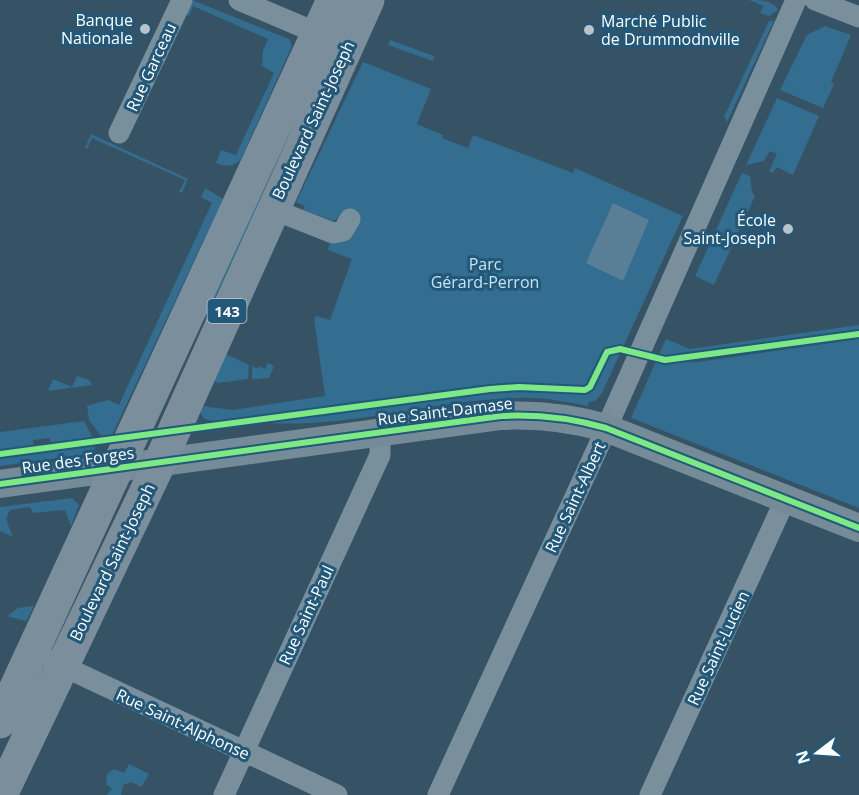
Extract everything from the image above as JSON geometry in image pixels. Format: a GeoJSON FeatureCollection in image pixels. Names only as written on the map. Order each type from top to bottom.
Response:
{"type":"FeatureCollection","features":[{"type":"Feature","properties":{"kind":"main road","name":"Boulevard Saint-Joseph"},"geometry":{"type":"LineString","coordinates":[[0,722],[31,650],[118,468],[333,0]]}},
{"type":"Feature","properties":{"kind":"main road","name":"Boulevard Saint-Joseph"},"geometry":{"type":"LineString","coordinates":[[1,795],[160,462],[368,0]]}},
{"type":"Feature","properties":{"kind":"street","name":"Rue Garceau"},"geometry":{"type":"LineString","coordinates":[[119,134],[183,0]]}},
{"type":"Feature","properties":{"kind":"street"},"geometry":{"type":"LineString","coordinates":[[239,0],[346,46]]}},
{"type":"Feature","properties":{"kind":"street","name":"Rue Saint-Albert"},"geometry":{"type":"LineString","coordinates":[[438,795],[606,428],[796,0]]}},
{"type":"Feature","properties":{"kind":"street"},"geometry":{"type":"LineString","coordinates":[[815,0],[859,17]]}},
{"type":"Feature","properties":{"kind":"street"},"geometry":{"type":"LineString","coordinates":[[272,209],[333,232],[343,231],[350,219]]}},
{"type":"Feature","properties":{"kind":"street","name":"Rue Saint-Damase"},"geometry":{"type":"LineString","coordinates":[[160,462],[524,415],[582,421],[606,428],[859,528]]}},
{"type":"Feature","properties":{"kind":"street","name":"Rue Saint-Paul"},"geometry":{"type":"LineString","coordinates":[[224,795],[380,454],[380,433]]}},
{"type":"Feature","properties":{"kind":"street","name":"Rue des Forges"},"geometry":{"type":"LineString","coordinates":[[0,484],[160,462]]}},
{"type":"Feature","properties":{"kind":"street","name":"Rue Saint-Lucien"},"geometry":{"type":"LineString","coordinates":[[650,795],[784,500]]}},
{"type":"Feature","properties":{"kind":"street","name":"Rue Saint-Alphonse"},"geometry":{"type":"LineString","coordinates":[[31,650],[62,667],[337,795]]}},
{"type":"Feature","properties":{"kind":"green space"},"geometry":{"type":"Polygon","coordinates":[[[192,0],[289,39],[292,46],[241,159],[232,165],[216,163],[221,150],[236,155],[274,73],[262,66],[263,51],[268,39],[193,6],[189,16],[186,14],[192,0]]]}},
{"type":"Feature","properties":{"kind":"green space"},"geometry":{"type":"Polygon","coordinates":[[[749,0],[769,2],[778,10],[769,16],[760,13],[764,6],[749,0]]]}},
{"type":"Feature","properties":{"kind":"green space"},"geometry":{"type":"Polygon","coordinates":[[[769,21],[774,21],[727,122],[724,117],[769,21]]]}},
{"type":"Feature","properties":{"kind":"green space"},"geometry":{"type":"Polygon","coordinates":[[[825,26],[851,35],[831,82],[834,84],[823,108],[780,90],[807,35],[825,26]]]}},
{"type":"Feature","properties":{"kind":"green space"},"geometry":{"type":"Polygon","coordinates":[[[390,40],[434,56],[433,61],[388,45],[390,40]]]}},
{"type":"Feature","properties":{"kind":"green space","name":"Parc Gérard-Perron"},"geometry":{"type":"Polygon","coordinates":[[[363,62],[431,89],[417,124],[443,135],[442,138],[468,148],[473,135],[573,173],[575,168],[683,216],[602,393],[595,401],[589,402],[588,406],[537,398],[520,398],[457,403],[364,418],[301,423],[269,423],[327,415],[327,409],[223,423],[205,419],[200,413],[202,406],[233,410],[325,396],[314,319],[316,316],[330,320],[352,259],[328,250],[330,242],[355,225],[338,218],[333,221],[303,210],[305,206],[296,202],[363,62]]]}},
{"type":"Feature","properties":{"kind":"green space"},"geometry":{"type":"Polygon","coordinates":[[[777,98],[819,116],[793,175],[777,167],[773,173],[769,171],[777,154],[770,151],[764,161],[746,165],[777,98]]]}},
{"type":"Feature","properties":{"kind":"green space"},"geometry":{"type":"Polygon","coordinates":[[[91,134],[188,179],[182,193],[179,192],[185,180],[92,138],[87,149],[85,148],[91,134]]]}},
{"type":"Feature","properties":{"kind":"green space"},"geometry":{"type":"Polygon","coordinates":[[[273,167],[228,279],[202,330],[228,256],[273,167]]]}},
{"type":"Feature","properties":{"kind":"green space"},"geometry":{"type":"Polygon","coordinates":[[[742,173],[750,176],[752,192],[755,196],[714,285],[695,276],[742,173]]]}},
{"type":"Feature","properties":{"kind":"green space"},"geometry":{"type":"Polygon","coordinates":[[[205,188],[223,199],[112,435],[102,437],[89,420],[87,406],[108,400],[119,405],[212,203],[201,197],[205,188]]]}},
{"type":"Feature","properties":{"kind":"green space"},"geometry":{"type":"Polygon","coordinates":[[[859,325],[859,331],[690,355],[691,363],[859,339],[859,508],[631,418],[666,339],[690,349],[859,325]]]}},
{"type":"Feature","properties":{"kind":"green space"},"geometry":{"type":"Polygon","coordinates":[[[226,354],[249,365],[248,379],[218,383],[214,381],[226,354]]]}},
{"type":"Feature","properties":{"kind":"green space"},"geometry":{"type":"Polygon","coordinates":[[[268,363],[274,366],[269,378],[252,379],[252,366],[265,369],[268,363]]]}},
{"type":"Feature","properties":{"kind":"green space"},"geometry":{"type":"Polygon","coordinates":[[[77,376],[89,380],[92,385],[48,391],[53,379],[72,387],[77,376]]]}},
{"type":"Feature","properties":{"kind":"green space"},"geometry":{"type":"Polygon","coordinates":[[[84,421],[93,438],[51,444],[50,438],[33,440],[33,446],[0,451],[0,432],[84,421]]]}},
{"type":"Feature","properties":{"kind":"green space"},"geometry":{"type":"Polygon","coordinates":[[[94,445],[95,453],[0,466],[0,458],[94,445]]]}},
{"type":"Feature","properties":{"kind":"green space"},"geometry":{"type":"Polygon","coordinates":[[[72,498],[79,505],[71,526],[65,510],[33,513],[30,507],[10,510],[6,519],[13,537],[0,531],[0,507],[72,498]]]}},
{"type":"Feature","properties":{"kind":"green space"},"geometry":{"type":"Polygon","coordinates":[[[34,606],[26,621],[7,616],[18,608],[34,606]]]}},
{"type":"Feature","properties":{"kind":"green space"},"geometry":{"type":"Polygon","coordinates":[[[129,764],[149,774],[141,787],[131,782],[123,785],[121,795],[106,795],[112,789],[106,784],[107,774],[114,769],[124,773],[129,764]]]}},
{"type":"Feature","properties":{"kind":"shaded area"},"geometry":{"type":"Polygon","coordinates":[[[613,203],[649,220],[623,281],[586,263],[613,203]]]}},
{"type":"Feature","properties":{"kind":"cycle path"},"geometry":{"type":"LineString","coordinates":[[0,454],[490,389],[519,387],[585,390],[590,387],[607,352],[620,349],[665,360],[859,334]]}},
{"type":"Feature","properties":{"kind":"cycle path"},"geometry":{"type":"LineString","coordinates":[[0,484],[501,416],[541,416],[606,428],[859,528]]}},
{"type":"Feature","properties":{"kind":"place","name":"Banque Nationale"},"geometry":{"type":"Point","coordinates":[145,29]}},
{"type":"Feature","properties":{"kind":"place","name":"Marché Public de Drummodnville"},"geometry":{"type":"Point","coordinates":[589,30]}},
{"type":"Feature","properties":{"kind":"place","name":"École Saint-Joseph"},"geometry":{"type":"Point","coordinates":[788,229]}}]}
